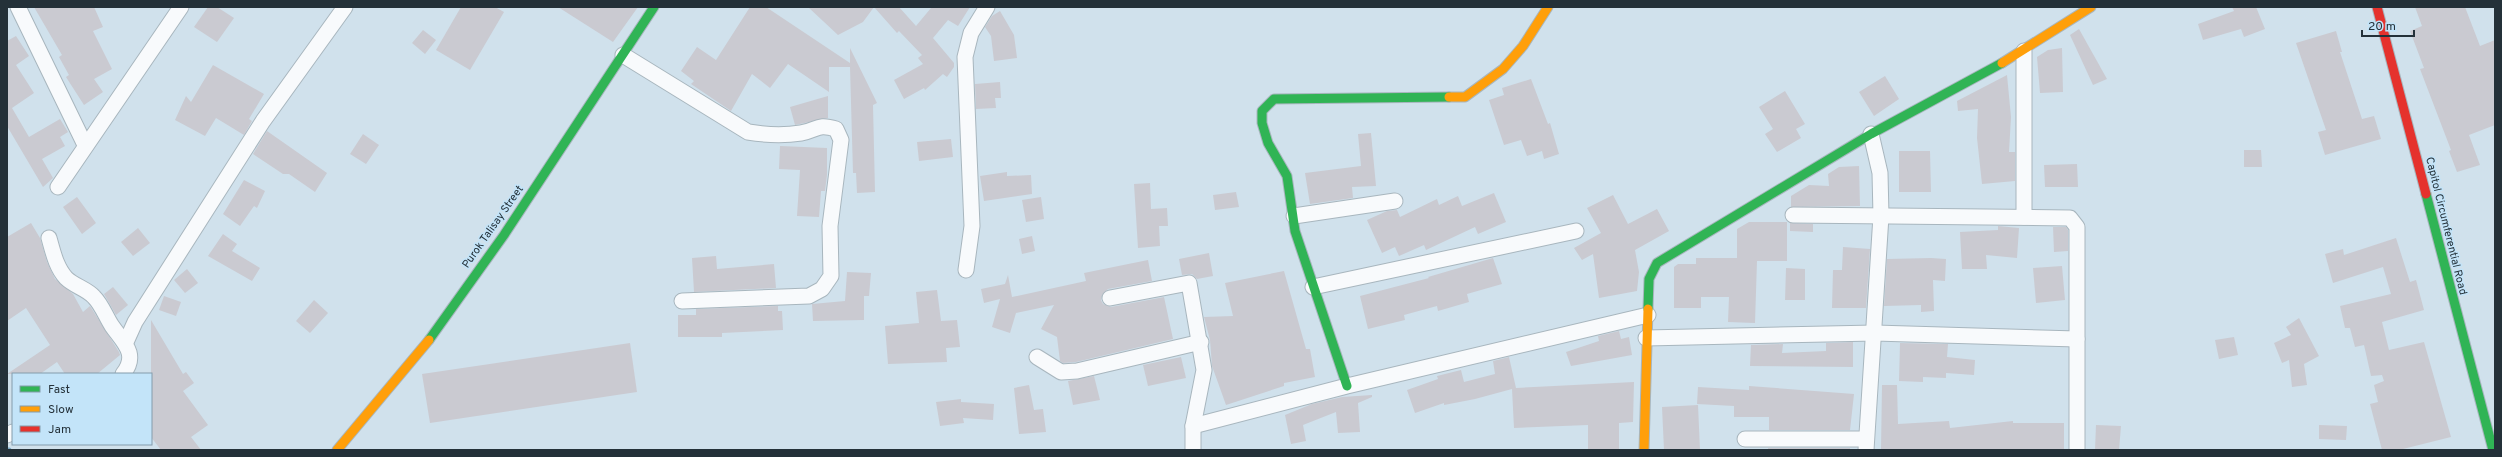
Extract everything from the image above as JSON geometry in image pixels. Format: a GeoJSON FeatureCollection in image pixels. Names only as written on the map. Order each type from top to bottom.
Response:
{"type":"FeatureCollection","features":[{"type":"Feature","properties":{"kind":"street"},"geometry":{"type":"LineString","coordinates":[[18,7],[85,145]]}},
{"type":"Feature","properties":{"kind":"street"},"geometry":{"type":"LineString","coordinates":[[58,187],[85,145],[135,78],[181,7]]}},
{"type":"Feature","properties":{"kind":"street"},"geometry":{"type":"LineString","coordinates":[[126,342],[135,322],[263,121],[345,7]]}},
{"type":"Feature","properties":{"kind":"street","name":"Purok Talisay Street"},"geometry":{"type":"LineString","coordinates":[[337,450],[372,413],[422,351],[522,208],[654,7]]}},
{"type":"Feature","properties":{"kind":"street"},"geometry":{"type":"LineString","coordinates":[[966,270],[972,226],[965,57],[970,33],[987,7]]}},
{"type":"Feature","properties":{"kind":"street"},"geometry":{"type":"LineString","coordinates":[[1347,386],[1295,231],[1287,176],[1268,143],[1262,123],[1262,111],[1274,99],[1465,97],[1482,87],[1517,54],[1534,34],[1548,7]]}},
{"type":"Feature","properties":{"kind":"street"},"geometry":{"type":"LineString","coordinates":[[1644,450],[1646,338],[1649,279],[1658,264],[1871,134],[2024,51],[2091,7]]}},
{"type":"Feature","properties":{"kind":"street","name":"Capitol Circumferential Road"},"geometry":{"type":"LineString","coordinates":[[2376,7],[2491,428],[2493,450]]}},
{"type":"Feature","properties":{"kind":"street"},"geometry":{"type":"LineString","coordinates":[[2024,51],[2024,217]]}},
{"type":"Feature","properties":{"kind":"street"},"geometry":{"type":"LineString","coordinates":[[623,55],[748,132],[770,136],[802,133],[824,125],[836,129],[841,140],[830,226],[831,276],[822,290],[809,296],[682,301]]}},
{"type":"Feature","properties":{"kind":"street"},"geometry":{"type":"LineString","coordinates":[[1745,439],[1866,445],[1881,216],[1878,156],[1871,134]]}},
{"type":"Feature","properties":{"kind":"street"},"geometry":{"type":"LineString","coordinates":[[1294,216],[1395,201]]}},
{"type":"Feature","properties":{"kind":"street"},"geometry":{"type":"LineString","coordinates":[[1793,215],[2070,218],[2077,227],[2077,450]]}},
{"type":"Feature","properties":{"kind":"street"},"geometry":{"type":"LineString","coordinates":[[1313,287],[1576,231]]}},
{"type":"Feature","properties":{"kind":"street"},"geometry":{"type":"LineString","coordinates":[[49,238],[55,261],[66,278],[94,297],[112,326],[126,342],[130,360],[128,368],[124,373]]}},
{"type":"Feature","properties":{"kind":"street"},"geometry":{"type":"LineString","coordinates":[[1110,298],[1189,284],[1201,342],[1204,370],[1193,426],[1193,450]]}},
{"type":"Feature","properties":{"kind":"street"},"geometry":{"type":"LineString","coordinates":[[1193,426],[1347,386],[1648,315]]}},
{"type":"Feature","properties":{"kind":"street"},"geometry":{"type":"LineString","coordinates":[[1646,338],[1874,333],[2077,339]]}},
{"type":"Feature","properties":{"kind":"street"},"geometry":{"type":"LineString","coordinates":[[1037,358],[1061,372],[1078,371],[1201,342]]}},
{"type":"Feature","properties":{"kind":"building"},"geometry":{"type":"Polygon","coordinates":[[[34,7],[94,7],[103,27],[93,31],[112,69],[94,79],[103,92],[84,105],[66,77],[69,75],[59,57],[62,55],[34,7]]]}},
{"type":"Feature","properties":{"kind":"building"},"geometry":{"type":"Polygon","coordinates":[[[208,7],[217,7],[234,18],[217,42],[194,27],[208,7]]]}},
{"type":"Feature","properties":{"kind":"building"},"geometry":{"type":"Polygon","coordinates":[[[461,7],[495,7],[504,12],[470,70],[436,50],[461,7]]]}},
{"type":"Feature","properties":{"kind":"building"},"geometry":{"type":"Polygon","coordinates":[[[558,7],[638,7],[613,42],[558,7]]]}},
{"type":"Feature","properties":{"kind":"building"},"geometry":{"type":"Polygon","coordinates":[[[750,7],[766,7],[850,63],[850,48],[877,103],[873,105],[875,192],[857,193],[856,173],[853,173],[850,67],[829,67],[829,92],[788,64],[770,88],[752,74],[731,111],[691,84],[694,81],[681,71],[697,47],[716,60],[750,7]]]}},
{"type":"Feature","properties":{"kind":"building"},"geometry":{"type":"Polygon","coordinates":[[[808,7],[874,7],[863,22],[838,35],[808,7]]]}},
{"type":"Feature","properties":{"kind":"building"},"geometry":{"type":"Polygon","coordinates":[[[874,7],[899,7],[916,26],[931,8],[929,7],[970,7],[958,26],[948,20],[933,38],[954,63],[954,67],[947,77],[943,74],[925,90],[924,88],[904,99],[894,80],[923,64],[918,58],[922,55],[899,31],[897,33],[874,7]]]}},
{"type":"Feature","properties":{"kind":"building"},"geometry":{"type":"Polygon","coordinates":[[[2232,7],[2256,7],[2265,29],[2244,37],[2241,29],[2203,40],[2198,24],[2234,11],[2232,7]]]}},
{"type":"Feature","properties":{"kind":"building"},"geometry":{"type":"Polygon","coordinates":[[[2415,7],[2465,7],[2480,46],[2495,40],[2495,125],[2469,135],[2480,165],[2457,172],[2449,151],[2451,150],[2420,69],[2424,68],[2410,31],[2422,26],[2415,7]]]}},
{"type":"Feature","properties":{"kind":"building"},"geometry":{"type":"Polygon","coordinates":[[[1000,11],[1014,35],[1017,58],[994,61],[991,36],[985,27],[992,16],[1000,11]]]}},
{"type":"Feature","properties":{"kind":"building"},"geometry":{"type":"Polygon","coordinates":[[[2079,29],[2107,79],[2093,85],[2070,35],[2079,29]]]}},
{"type":"Feature","properties":{"kind":"building"},"geometry":{"type":"Polygon","coordinates":[[[423,30],[436,40],[425,54],[412,43],[423,30]]]}},
{"type":"Feature","properties":{"kind":"building"},"geometry":{"type":"Polygon","coordinates":[[[2336,31],[2342,52],[2340,52],[2362,119],[2374,116],[2381,139],[2325,155],[2318,132],[2326,130],[2296,43],[2336,31]]]}},
{"type":"Feature","properties":{"kind":"building"},"geometry":{"type":"Polygon","coordinates":[[[16,36],[29,56],[16,65],[34,93],[12,108],[29,137],[60,119],[68,132],[60,137],[65,146],[42,159],[53,178],[43,187],[7,126],[7,41],[16,36]]]}},
{"type":"Feature","properties":{"kind":"building"},"geometry":{"type":"Polygon","coordinates":[[[2062,48],[2063,92],[2040,93],[2037,57],[2048,50],[2062,48]]]}},
{"type":"Feature","properties":{"kind":"building"},"geometry":{"type":"Polygon","coordinates":[[[213,65],[264,94],[249,119],[252,121],[244,135],[216,118],[205,136],[175,120],[186,96],[191,102],[213,65]]]}},
{"type":"Feature","properties":{"kind":"building"},"geometry":{"type":"Polygon","coordinates":[[[2007,75],[2011,117],[2009,152],[2015,152],[2015,181],[1982,184],[1977,138],[1978,109],[1958,111],[1957,101],[2007,75]]]}},
{"type":"Feature","properties":{"kind":"building"},"geometry":{"type":"Polygon","coordinates":[[[1885,76],[1899,99],[1874,116],[1859,92],[1885,76]]]}},
{"type":"Feature","properties":{"kind":"building"},"geometry":{"type":"Polygon","coordinates":[[[1531,79],[1548,124],[1550,123],[1559,154],[1544,159],[1542,151],[1527,156],[1521,140],[1504,145],[1489,100],[1504,95],[1502,88],[1531,79]]]}},
{"type":"Feature","properties":{"kind":"building"},"geometry":{"type":"Polygon","coordinates":[[[1000,82],[1001,98],[995,98],[996,108],[976,109],[975,84],[1000,82]]]}},
{"type":"Feature","properties":{"kind":"building"},"geometry":{"type":"Polygon","coordinates":[[[1785,91],[1805,124],[1796,129],[1801,138],[1777,152],[1765,134],[1773,129],[1759,107],[1785,91]]]}},
{"type":"Feature","properties":{"kind":"building"},"geometry":{"type":"Polygon","coordinates":[[[828,96],[828,118],[795,125],[790,107],[828,96]]]}},
{"type":"Feature","properties":{"kind":"building"},"geometry":{"type":"Polygon","coordinates":[[[267,131],[327,173],[315,192],[289,174],[283,174],[253,154],[267,131]]]}},
{"type":"Feature","properties":{"kind":"building"},"geometry":{"type":"Polygon","coordinates":[[[1371,133],[1376,186],[1352,187],[1353,198],[1310,204],[1305,173],[1361,166],[1358,134],[1371,133]]]}},
{"type":"Feature","properties":{"kind":"building"},"geometry":{"type":"Polygon","coordinates":[[[363,134],[379,145],[366,164],[350,154],[363,134]]]}},
{"type":"Feature","properties":{"kind":"building"},"geometry":{"type":"Polygon","coordinates":[[[951,139],[953,157],[919,161],[917,142],[951,139]]]}},
{"type":"Feature","properties":{"kind":"building"},"geometry":{"type":"Polygon","coordinates":[[[780,146],[827,148],[827,175],[825,191],[821,191],[819,217],[797,216],[800,170],[779,169],[780,146]]]}},
{"type":"Feature","properties":{"kind":"building"},"geometry":{"type":"Polygon","coordinates":[[[2244,150],[2261,150],[2262,167],[2244,167],[2244,150]]]}},
{"type":"Feature","properties":{"kind":"building"},"geometry":{"type":"Polygon","coordinates":[[[1899,151],[1930,151],[1931,192],[1899,192],[1899,151]]]}},
{"type":"Feature","properties":{"kind":"building"},"geometry":{"type":"Polygon","coordinates":[[[2077,164],[2078,187],[2045,187],[2044,165],[2077,164]]]}},
{"type":"Feature","properties":{"kind":"building"},"geometry":{"type":"Polygon","coordinates":[[[1859,166],[1860,206],[1791,207],[1791,196],[1809,185],[1829,186],[1828,174],[1839,167],[1859,166]]]}},
{"type":"Feature","properties":{"kind":"building"},"geometry":{"type":"Polygon","coordinates":[[[1007,172],[1007,176],[1031,175],[1032,194],[984,201],[980,176],[1007,172]]]}},
{"type":"Feature","properties":{"kind":"building"},"geometry":{"type":"Polygon","coordinates":[[[244,180],[265,191],[257,208],[254,206],[240,226],[223,214],[244,180]]]}},
{"type":"Feature","properties":{"kind":"building"},"geometry":{"type":"Polygon","coordinates":[[[1150,183],[1151,209],[1167,208],[1168,226],[1159,226],[1160,246],[1138,248],[1134,184],[1150,183]]]}},
{"type":"Feature","properties":{"kind":"building"},"geometry":{"type":"Polygon","coordinates":[[[1236,192],[1239,207],[1215,210],[1213,195],[1236,192]]]}},
{"type":"Feature","properties":{"kind":"building"},"geometry":{"type":"Polygon","coordinates":[[[1494,193],[1506,222],[1478,234],[1475,227],[1426,250],[1424,245],[1399,256],[1395,247],[1382,253],[1367,220],[1387,211],[1397,210],[1400,217],[1437,199],[1439,205],[1458,196],[1462,206],[1494,193]]]}},
{"type":"Feature","properties":{"kind":"building"},"geometry":{"type":"Polygon","coordinates":[[[1613,195],[1628,224],[1657,209],[1669,231],[1635,250],[1639,272],[1637,291],[1599,298],[1593,254],[1582,260],[1574,248],[1601,233],[1587,208],[1613,195]]]}},
{"type":"Feature","properties":{"kind":"building"},"geometry":{"type":"Polygon","coordinates":[[[77,197],[96,223],[82,234],[63,207],[77,197]]]}},
{"type":"Feature","properties":{"kind":"building"},"geometry":{"type":"Polygon","coordinates":[[[1041,197],[1044,219],[1026,222],[1022,200],[1041,197]]]}},
{"type":"Feature","properties":{"kind":"building"},"geometry":{"type":"Polygon","coordinates":[[[1749,222],[1787,222],[1787,261],[1757,261],[1755,323],[1728,322],[1729,297],[1701,297],[1701,308],[1674,308],[1674,267],[1678,264],[1696,264],[1696,258],[1737,258],[1737,229],[1749,222]]]}},
{"type":"Feature","properties":{"kind":"building"},"geometry":{"type":"Polygon","coordinates":[[[31,223],[40,238],[47,262],[55,279],[73,294],[83,312],[90,306],[120,355],[98,373],[64,373],[57,362],[41,373],[7,374],[50,345],[26,308],[7,321],[7,237],[31,223]]]}},
{"type":"Feature","properties":{"kind":"building"},"geometry":{"type":"Polygon","coordinates":[[[1790,223],[1813,224],[1813,232],[1790,231],[1790,223]]]}},
{"type":"Feature","properties":{"kind":"building"},"geometry":{"type":"Polygon","coordinates":[[[1998,226],[2019,228],[2017,258],[1986,255],[1987,269],[1962,269],[1960,232],[1998,230],[1998,226]]]}},
{"type":"Feature","properties":{"kind":"building"},"geometry":{"type":"Polygon","coordinates":[[[2053,227],[2066,227],[2068,230],[2068,251],[2054,252],[2053,227]]]}},
{"type":"Feature","properties":{"kind":"building"},"geometry":{"type":"Polygon","coordinates":[[[138,228],[150,243],[133,256],[121,242],[138,228]]]}},
{"type":"Feature","properties":{"kind":"building"},"geometry":{"type":"Polygon","coordinates":[[[223,234],[237,244],[232,251],[260,268],[252,281],[208,256],[223,234]]]}},
{"type":"Feature","properties":{"kind":"building"},"geometry":{"type":"Polygon","coordinates":[[[1032,236],[1035,251],[1022,254],[1019,239],[1032,236]]]}},
{"type":"Feature","properties":{"kind":"building"},"geometry":{"type":"Polygon","coordinates":[[[2396,238],[2410,282],[2416,280],[2424,310],[2382,322],[2389,350],[2424,342],[2451,437],[2399,450],[2382,450],[2370,404],[2378,402],[2374,385],[2384,381],[2382,375],[2371,376],[2364,345],[2355,347],[2350,328],[2345,328],[2340,306],[2391,294],[2383,267],[2333,283],[2325,254],[2343,249],[2344,255],[2396,238]]]}},
{"type":"Feature","properties":{"kind":"building"},"geometry":{"type":"Polygon","coordinates":[[[1843,247],[1870,249],[1866,308],[1832,308],[1833,270],[1842,270],[1843,247]]]}},
{"type":"Feature","properties":{"kind":"building"},"geometry":{"type":"Polygon","coordinates":[[[1209,253],[1213,276],[1197,279],[1192,274],[1182,275],[1179,259],[1209,253]]]}},
{"type":"Feature","properties":{"kind":"building"},"geometry":{"type":"Polygon","coordinates":[[[716,256],[717,269],[774,264],[776,288],[694,292],[692,258],[716,256]]]}},
{"type":"Feature","properties":{"kind":"building"},"geometry":{"type":"Polygon","coordinates":[[[1493,258],[1502,284],[1467,294],[1469,302],[1438,311],[1437,306],[1404,315],[1405,320],[1368,329],[1360,296],[1429,278],[1428,277],[1493,258]]]}},
{"type":"Feature","properties":{"kind":"building"},"geometry":{"type":"Polygon","coordinates":[[[1887,259],[1946,259],[1945,281],[1933,280],[1934,311],[1921,312],[1921,305],[1884,306],[1887,259]]]}},
{"type":"Feature","properties":{"kind":"building"},"geometry":{"type":"Polygon","coordinates":[[[1148,260],[1152,281],[1108,289],[1102,295],[1101,300],[1103,304],[1111,307],[1164,297],[1173,339],[1076,362],[1063,363],[1060,361],[1057,337],[1041,329],[1054,305],[1016,313],[1010,333],[992,327],[1000,299],[984,303],[981,289],[1005,284],[1008,275],[1012,297],[1086,281],[1084,273],[1148,260]]]}},
{"type":"Feature","properties":{"kind":"building"},"geometry":{"type":"Polygon","coordinates":[[[2062,266],[2065,300],[2036,303],[2033,268],[2062,266]]]}},
{"type":"Feature","properties":{"kind":"building"},"geometry":{"type":"Polygon","coordinates":[[[1786,268],[1805,269],[1805,300],[1785,300],[1786,268]]]}},
{"type":"Feature","properties":{"kind":"building"},"geometry":{"type":"Polygon","coordinates":[[[187,269],[198,283],[185,293],[174,280],[187,269]]]}},
{"type":"Feature","properties":{"kind":"building"},"geometry":{"type":"Polygon","coordinates":[[[1284,271],[1306,349],[1310,349],[1315,377],[1284,383],[1284,386],[1226,405],[1212,366],[1210,340],[1204,317],[1233,316],[1225,283],[1284,271]]]}},
{"type":"Feature","properties":{"kind":"building"},"geometry":{"type":"Polygon","coordinates":[[[847,272],[871,273],[869,296],[864,296],[864,320],[813,321],[812,304],[845,301],[847,272]]]}},
{"type":"Feature","properties":{"kind":"building"},"geometry":{"type":"Polygon","coordinates":[[[113,287],[128,305],[116,315],[104,294],[113,287]]]}},
{"type":"Feature","properties":{"kind":"building"},"geometry":{"type":"Polygon","coordinates":[[[937,290],[941,321],[957,320],[960,347],[946,348],[947,362],[888,364],[885,326],[919,323],[916,292],[937,290]]]}},
{"type":"Feature","properties":{"kind":"building"},"geometry":{"type":"Polygon","coordinates":[[[164,296],[181,302],[176,316],[159,310],[164,296]]]}},
{"type":"Feature","properties":{"kind":"building"},"geometry":{"type":"Polygon","coordinates":[[[314,300],[328,313],[310,333],[296,321],[314,300]]]}},
{"type":"Feature","properties":{"kind":"building"},"geometry":{"type":"Polygon","coordinates":[[[778,306],[778,311],[782,311],[783,330],[722,333],[722,337],[678,337],[678,315],[696,315],[696,309],[778,306]]]}},
{"type":"Feature","properties":{"kind":"building"},"geometry":{"type":"Polygon","coordinates":[[[2299,318],[2319,356],[2304,364],[2307,385],[2292,387],[2289,360],[2282,363],[2274,343],[2291,335],[2286,327],[2299,318]]]}},
{"type":"Feature","properties":{"kind":"building"},"geometry":{"type":"Polygon","coordinates":[[[151,320],[183,374],[186,372],[194,383],[183,391],[208,425],[191,437],[201,450],[161,450],[152,438],[151,320]]]}},
{"type":"Feature","properties":{"kind":"building"},"geometry":{"type":"Polygon","coordinates":[[[1619,331],[1621,339],[1629,337],[1632,355],[1571,366],[1566,352],[1599,341],[1598,336],[1619,331]]]}},
{"type":"Feature","properties":{"kind":"building"},"geometry":{"type":"Polygon","coordinates":[[[2234,337],[2238,355],[2219,359],[2215,340],[2234,337]]]}},
{"type":"Feature","properties":{"kind":"building"},"geometry":{"type":"Polygon","coordinates":[[[1853,342],[1853,367],[1750,366],[1751,345],[1783,344],[1782,353],[1826,351],[1826,343],[1853,342]]]}},
{"type":"Feature","properties":{"kind":"building"},"geometry":{"type":"Polygon","coordinates":[[[630,343],[637,392],[430,423],[422,374],[630,343]]]}},
{"type":"Feature","properties":{"kind":"building"},"geometry":{"type":"Polygon","coordinates":[[[1900,343],[1948,344],[1947,357],[1975,360],[1974,375],[1946,373],[1946,378],[1923,377],[1923,382],[1899,381],[1900,343]]]}},
{"type":"Feature","properties":{"kind":"building"},"geometry":{"type":"Polygon","coordinates":[[[1181,357],[1186,378],[1148,386],[1143,365],[1181,357]]]}},
{"type":"Feature","properties":{"kind":"building"},"geometry":{"type":"Polygon","coordinates":[[[1509,357],[1516,388],[1634,382],[1633,422],[1619,423],[1619,450],[1588,450],[1588,425],[1514,428],[1512,389],[1475,399],[1444,405],[1444,403],[1415,413],[1407,390],[1438,379],[1437,376],[1461,370],[1464,382],[1495,374],[1493,361],[1509,357]]]}},
{"type":"Feature","properties":{"kind":"building"},"geometry":{"type":"Polygon","coordinates":[[[1094,376],[1100,400],[1073,405],[1068,381],[1094,376]]]}},
{"type":"Feature","properties":{"kind":"building"},"geometry":{"type":"Polygon","coordinates":[[[1029,385],[1034,410],[1043,409],[1046,432],[1019,434],[1014,388],[1029,385]]]}},
{"type":"Feature","properties":{"kind":"building"},"geometry":{"type":"Polygon","coordinates":[[[1882,385],[1897,385],[1898,424],[1949,421],[1950,428],[2013,421],[2013,423],[2064,423],[2064,450],[1881,450],[1882,385]]]}},
{"type":"Feature","properties":{"kind":"building"},"geometry":{"type":"Polygon","coordinates":[[[1749,386],[1854,394],[1850,430],[1769,430],[1769,417],[1734,417],[1734,406],[1697,404],[1698,387],[1749,390],[1749,386]]]}},
{"type":"Feature","properties":{"kind":"building"},"geometry":{"type":"Polygon","coordinates":[[[1372,395],[1372,397],[1358,403],[1360,432],[1338,433],[1336,412],[1303,425],[1306,441],[1291,444],[1285,415],[1312,404],[1342,397],[1372,395]]]}},
{"type":"Feature","properties":{"kind":"building"},"geometry":{"type":"Polygon","coordinates":[[[961,399],[961,402],[994,404],[993,420],[963,418],[964,423],[940,426],[936,402],[961,399]]]}},
{"type":"Feature","properties":{"kind":"building"},"geometry":{"type":"Polygon","coordinates":[[[1698,405],[1700,450],[1664,450],[1662,407],[1698,405]]]}},
{"type":"Feature","properties":{"kind":"building"},"geometry":{"type":"Polygon","coordinates":[[[2096,425],[2121,426],[2119,450],[2095,450],[2096,425]]]}},
{"type":"Feature","properties":{"kind":"building"},"geometry":{"type":"Polygon","coordinates":[[[2319,425],[2347,426],[2346,440],[2319,439],[2319,425]]]}},
{"type":"Feature","properties":{"kind":"building"},"geometry":{"type":"Polygon","coordinates":[[[1768,448],[1850,448],[1850,450],[1768,450],[1768,448]]]}},
{"type":"Feature","properties":{"kind":"traffic: fast"},"geometry":{"type":"LineString","coordinates":[[429,340],[504,235],[654,7]]}},
{"type":"Feature","properties":{"kind":"traffic: fast"},"geometry":{"type":"LineString","coordinates":[[1648,309],[1649,279],[1657,263],[1871,134],[2002,63]]}},
{"type":"Feature","properties":{"kind":"traffic: fast"},"geometry":{"type":"LineString","coordinates":[[1347,386],[1295,231],[1287,176],[1268,143],[1262,123],[1262,111],[1274,99],[1449,97]]}},
{"type":"Feature","properties":{"kind":"traffic: fast"},"geometry":{"type":"LineString","coordinates":[[2426,194],[2493,450]]}},
{"type":"Feature","properties":{"kind":"traffic: slow"},"geometry":{"type":"LineString","coordinates":[[1449,97],[1465,97],[1503,69],[1523,46],[1548,7]]}},
{"type":"Feature","properties":{"kind":"traffic: slow"},"geometry":{"type":"LineString","coordinates":[[2002,63],[2091,7]]}},
{"type":"Feature","properties":{"kind":"traffic: slow"},"geometry":{"type":"LineString","coordinates":[[1644,450],[1648,309]]}},
{"type":"Feature","properties":{"kind":"traffic: slow"},"geometry":{"type":"LineString","coordinates":[[337,450],[429,340]]}},
{"type":"Feature","properties":{"kind":"traffic: jam"},"geometry":{"type":"LineString","coordinates":[[2377,7],[2426,194]]}}]}
